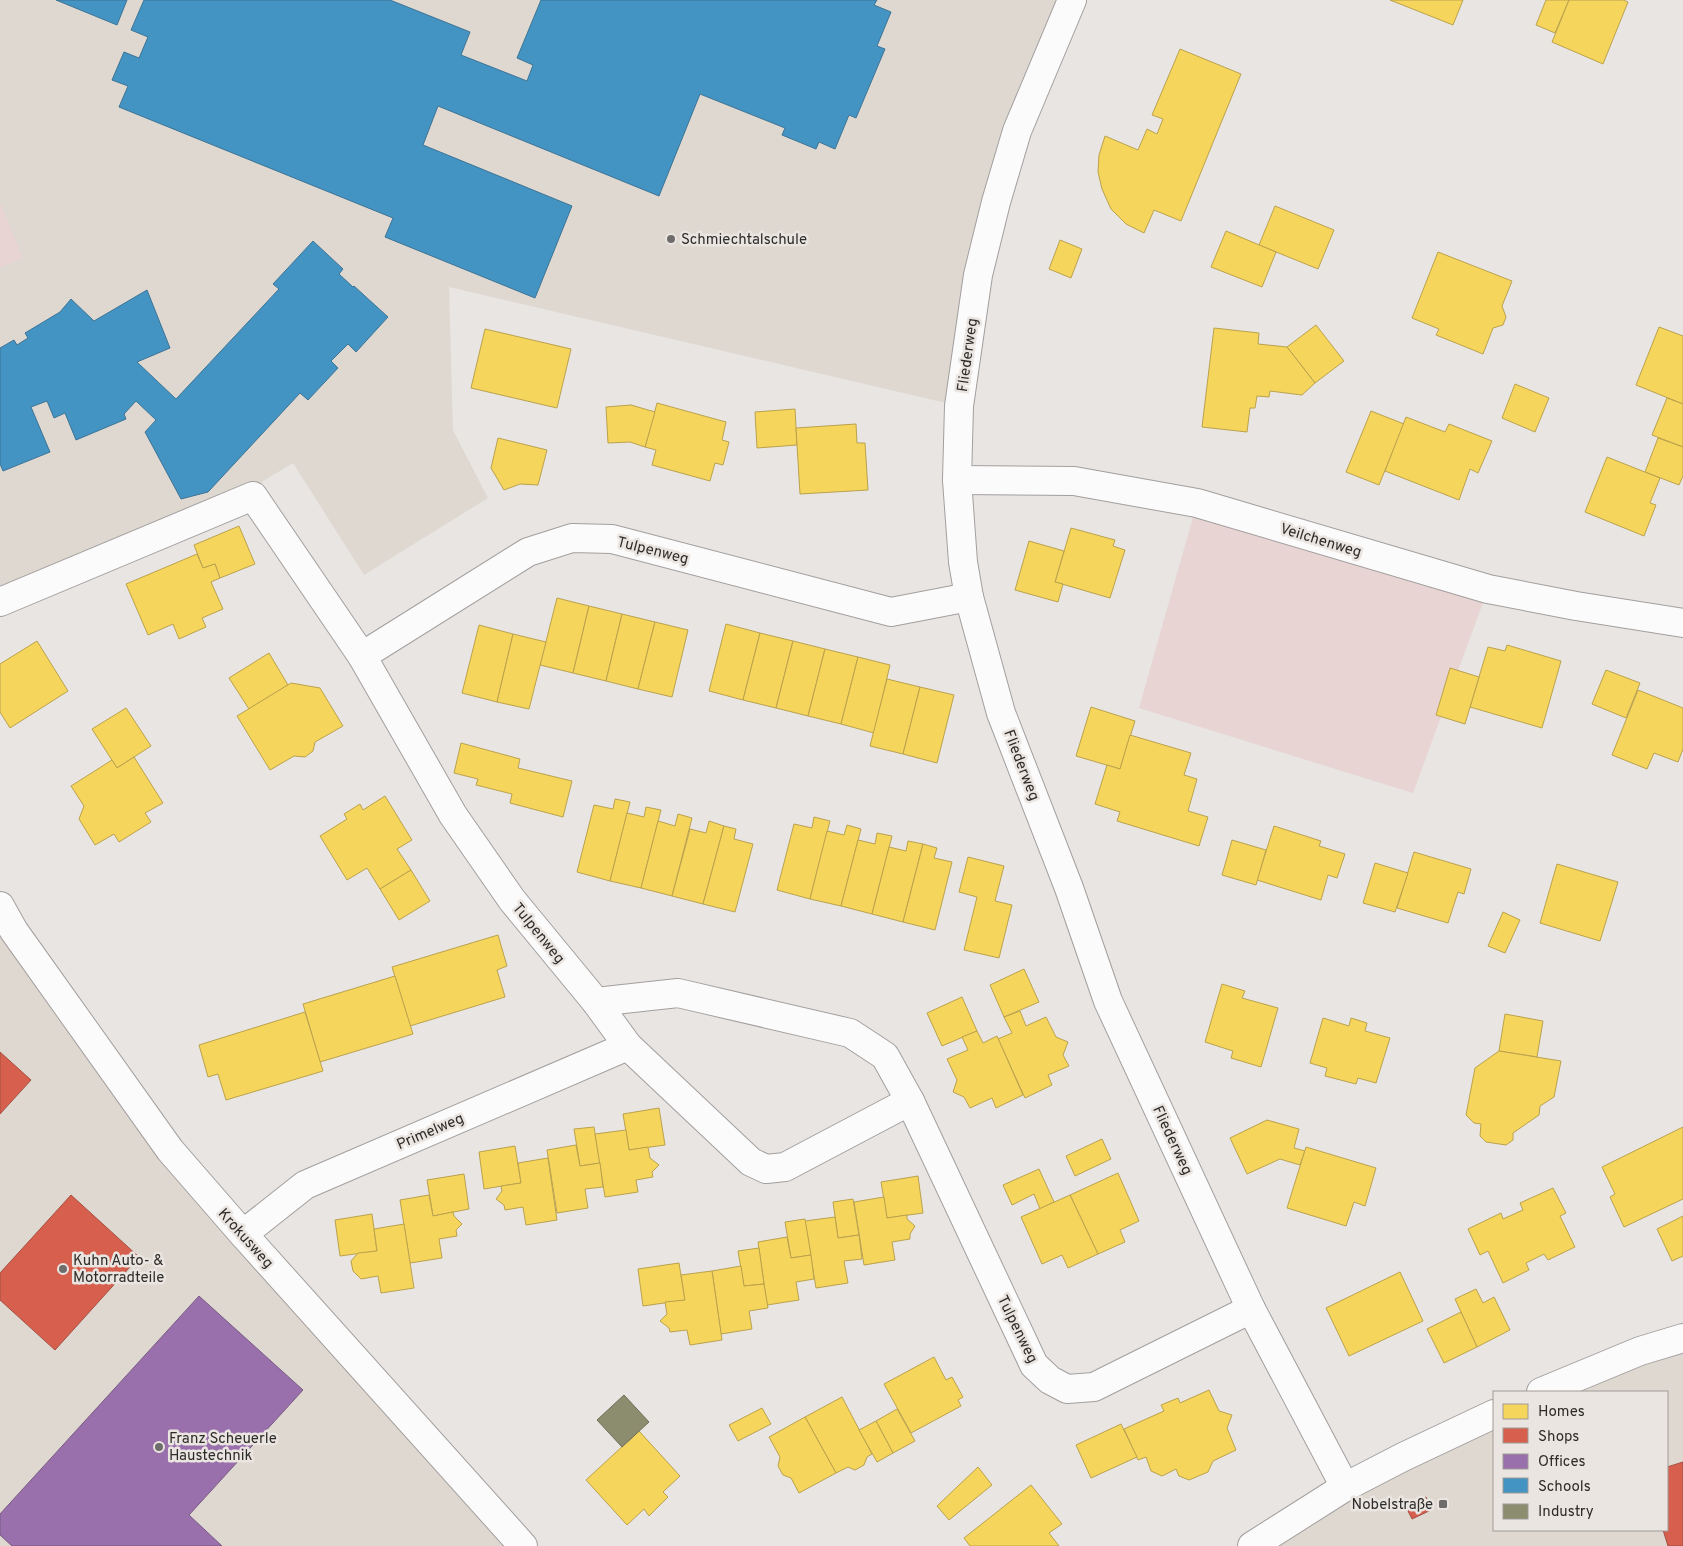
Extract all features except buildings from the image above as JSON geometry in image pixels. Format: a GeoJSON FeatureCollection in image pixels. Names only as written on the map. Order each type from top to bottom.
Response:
{"type":"FeatureCollection","features":[{"type":"Feature","properties":{"kind":"street","name":"Fliederweg"},"geometry":{"type":"LineString","coordinates":[[1072,0],[1017,130],[980,266],[959,406],[957,480],[963,562],[969,597],[1001,713],[1069,888],[1108,1000],[1251,1309],[1345,1487]]}},
{"type":"Feature","properties":{"kind":"street","name":"Veilchenweg"},"geometry":{"type":"LineString","coordinates":[[957,480],[1074,481],[1197,503],[1488,589],[1576,606],[1683,623]]}},
{"type":"Feature","properties":{"kind":"street","name":"Tulpenweg"},"geometry":{"type":"LineString","coordinates":[[0,602],[253,496],[362,656],[452,815],[512,900],[596,1002],[628,1046],[751,1162],[766,1169],[785,1167],[910,1101]]}},
{"type":"Feature","properties":{"kind":"street","name":"Tulpenweg"},"geometry":{"type":"LineString","coordinates":[[362,656],[528,552],[572,538],[612,539],[891,612],[969,597]]}},
{"type":"Feature","properties":{"kind":"street","name":"Krokusweg"},"geometry":{"type":"LineString","coordinates":[[0,906],[14,931],[170,1150],[243,1234],[524,1546]]}},
{"type":"Feature","properties":{"kind":"street","name":"Tulpenweg"},"geometry":{"type":"LineString","coordinates":[[596,1002],[678,994],[850,1033],[885,1056],[910,1101],[1034,1364],[1050,1380],[1067,1389],[1094,1387],[1251,1309]]}},
{"type":"Feature","properties":{"kind":"street","name":"Primelweg"},"geometry":{"type":"LineString","coordinates":[[243,1234],[305,1185],[628,1046]]}},
{"type":"Feature","properties":{"kind":"street"},"geometry":{"type":"LineString","coordinates":[[1543,1391],[1640,1351],[1683,1338]]}},
{"type":"Feature","properties":{"kind":"street"},"geometry":{"type":"LineString","coordinates":[[1252,1546],[1345,1487],[1493,1414]]}},
{"type":"Feature","properties":{"kind":"shaded area","name":"Schmiechtalschule"},"geometry":{"type":"Polygon","coordinates":[[[0,0],[1072,0],[1017,130],[959,406],[449,287],[453,430],[488,498],[364,575],[293,463],[260,483],[0,591],[0,0]]]}},
{"type":"Feature","properties":{"kind":"shaded area"},"geometry":{"type":"Polygon","coordinates":[[[0,202],[23,258],[0,268],[0,202]]]}},
{"type":"Feature","properties":{"kind":"shaded area"},"geometry":{"type":"Polygon","coordinates":[[[1197,503],[1488,589],[1413,793],[1139,708],[1197,503]]]}},
{"type":"Feature","properties":{"kind":"shaded area"},"geometry":{"type":"Polygon","coordinates":[[[0,906],[170,1150],[523,1546],[0,1546],[0,906]]]}},
{"type":"Feature","properties":{"kind":"shaded area"},"geometry":{"type":"Polygon","coordinates":[[[1683,1341],[1683,1546],[1252,1546],[1493,1415],[1493,1531],[1668,1531],[1668,1391],[1545,1391],[1683,1341]]]}},
{"type":"Feature","properties":{"kind":"place","name":"Schmiechtalschule"},"geometry":{"type":"Point","coordinates":[671,239]}},
{"type":"Feature","properties":{"kind":"place","name":"Kuhn Auto- & Motorradteile"},"geometry":{"type":"Point","coordinates":[63,1269]}},
{"type":"Feature","properties":{"kind":"place","name":"Franz Scheuerle Haustechnik"},"geometry":{"type":"Point","coordinates":[159,1447]}},
{"type":"Feature","properties":{"kind":"place","name":"Nobelstraße"},"geometry":{"type":"Point","coordinates":[1443,1504]}}]}
